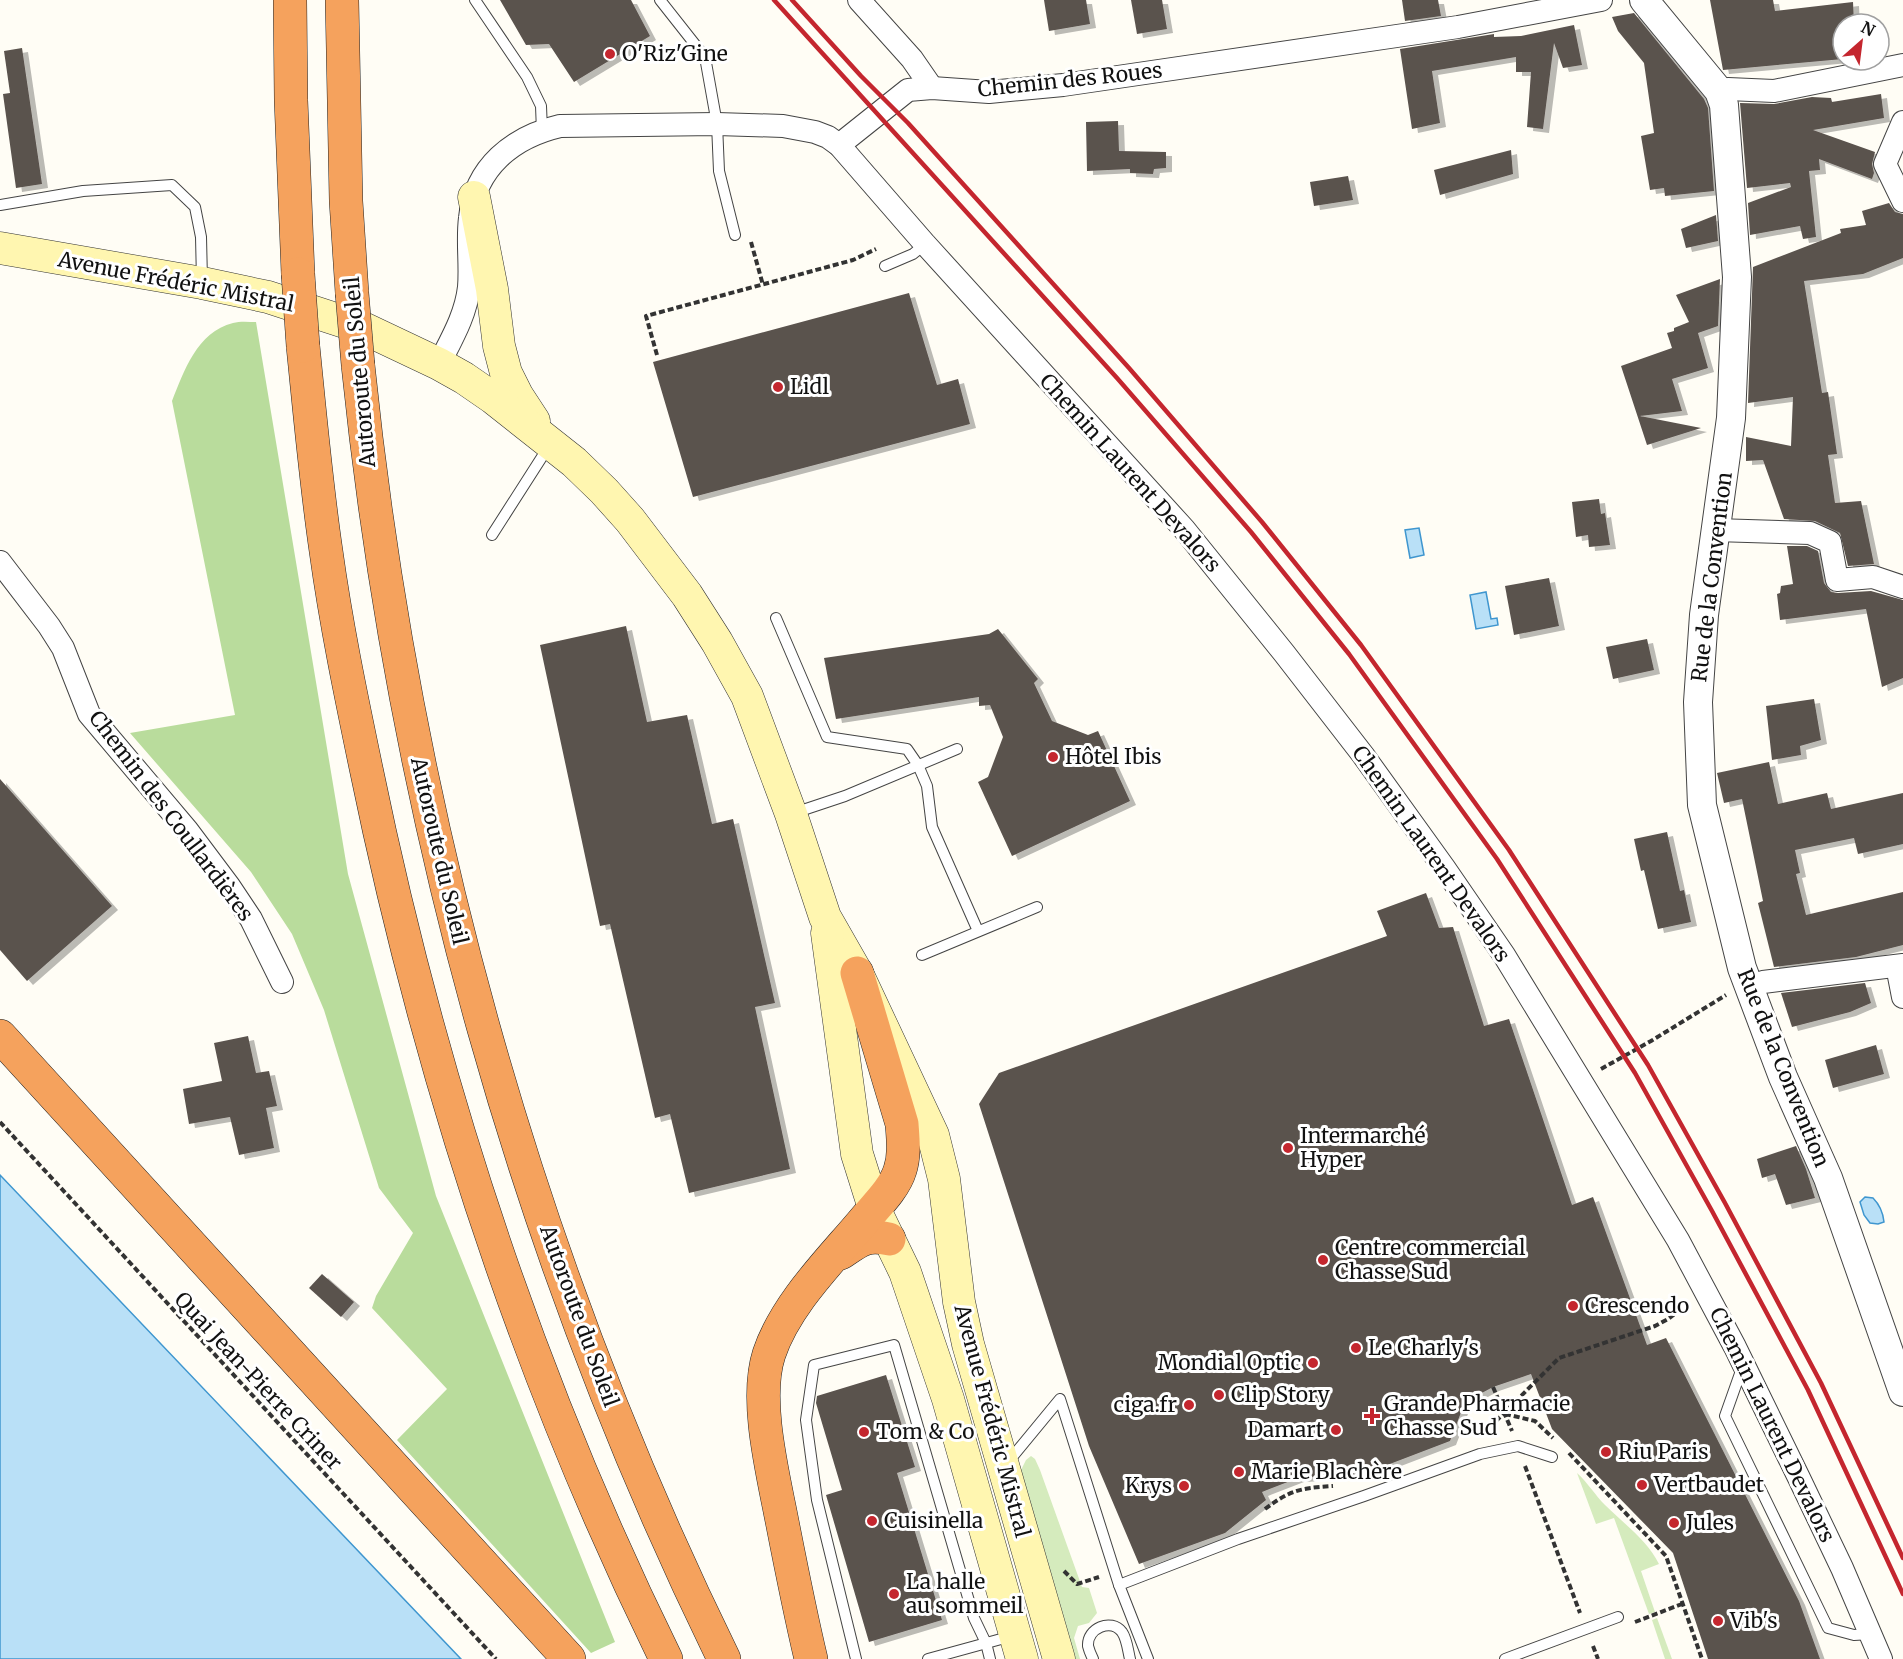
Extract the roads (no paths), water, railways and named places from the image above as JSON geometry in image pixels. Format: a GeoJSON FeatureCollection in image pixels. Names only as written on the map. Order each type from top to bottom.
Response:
{"type":"FeatureCollection","features":[{"type":"Feature","properties":{"kind":"highway"},"geometry":{"type":"LineString","coordinates":[[290,0],[291,100],[298,274],[313,453],[326,554],[352,702],[382,847],[437,1061],[510,1289],[561,1423],[638,1602],[666,1659]]}},
{"type":"Feature","properties":{"kind":"highway","name":"Autoroute du Soleil"},"geometry":{"type":"LineString","coordinates":[[342,0],[346,201],[367,457],[403,688],[434,836],[487,1041],[561,1272],[620,1428],[686,1581],[724,1659]]}},
{"type":"Feature","properties":{"kind":"highway"},"geometry":{"type":"LineString","coordinates":[[811,1659],[769,1454],[764,1385],[768,1357],[777,1332],[797,1301],[874,1208],[900,1170],[904,1149],[902,1124],[857,973]]}},
{"type":"Feature","properties":{"kind":"highway"},"geometry":{"type":"LineString","coordinates":[[0,1036],[569,1659]]}},
{"type":"Feature","properties":{"kind":"highway"},"geometry":{"type":"LineString","coordinates":[[832,1259],[858,1241],[874,1236],[889,1239]]}},
{"type":"Feature","properties":{"kind":"main road"},"geometry":{"type":"LineString","coordinates":[[474,197],[492,289],[499,346],[506,373],[517,395],[551,443]]}},
{"type":"Feature","properties":{"kind":"main road","name":"Avenue Frédéric Mistral"},"geometry":{"type":"LineString","coordinates":[[0,248],[202,283],[268,297],[329,316],[395,342],[440,364],[493,398],[551,443],[604,491],[630,520],[699,614],[747,696],[791,814],[825,917],[857,1154],[874,1208],[905,1272],[948,1399],[988,1534],[1029,1635]]}},
{"type":"Feature","properties":{"kind":"main road","name":"Avenue Frédéric Mistral"},"geometry":{"type":"LineString","coordinates":[[825,917],[857,973],[933,1135],[944,1179],[959,1302],[968,1344],[1004,1467],[1029,1635]]}},
{"type":"Feature","properties":{"kind":"main road"},"geometry":{"type":"LineString","coordinates":[[857,1154],[868,1158],[892,1147],[902,1124]]}},
{"type":"Feature","properties":{"kind":"street"},"geometry":{"type":"LineString","coordinates":[[859,0],[912,59],[932,88]]}},
{"type":"Feature","properties":{"kind":"street","name":"Chemin des Roues"},"geometry":{"type":"LineString","coordinates":[[839,145],[908,90],[932,88],[989,92],[1063,85],[1458,27],[1601,0]]}},
{"type":"Feature","properties":{"kind":"street"},"geometry":{"type":"LineString","coordinates":[[1644,0],[1719,91],[1728,89],[1774,91],[1903,65]]}},
{"type":"Feature","properties":{"kind":"street","name":"Rue de la Convention"},"geometry":{"type":"LineString","coordinates":[[1719,91],[1724,105],[1737,277],[1731,418],[1704,615],[1698,702],[1702,805],[1742,968],[1783,1077],[1828,1178],[1903,1392]]}},
{"type":"Feature","properties":{"kind":"street"},"geometry":{"type":"LineString","coordinates":[[1903,122],[1885,164],[1903,201]]}},
{"type":"Feature","properties":{"kind":"street"},"geometry":{"type":"LineString","coordinates":[[440,364],[465,309],[469,288],[470,216],[474,197],[484,176],[496,160],[518,141],[542,131],[570,126],[717,124],[783,126],[828,136],[839,145]]}},
{"type":"Feature","properties":{"kind":"street","name":"Chemin Laurent Devalors"},"geometry":{"type":"LineString","coordinates":[[839,145],[925,244],[1184,529],[1363,755],[1445,869],[1504,955],[1678,1240],[1743,1365],[1837,1558],[1881,1659]]}},
{"type":"Feature","properties":{"kind":"street"},"geometry":{"type":"LineString","coordinates":[[1715,530],[1810,533],[1830,542],[1838,580],[1873,577],[1903,587]]}},
{"type":"Feature","properties":{"kind":"street","name":"Chemin des Coullardières"},"geometry":{"type":"LineString","coordinates":[[0,562],[63,648],[89,714],[187,830],[229,886],[251,919],[282,982]]}},
{"type":"Feature","properties":{"kind":"street"},"geometry":{"type":"LineString","coordinates":[[1749,986],[1763,982],[1900,965],[1903,997]]}},
{"type":"Feature","properties":{"kind":"lane"},"geometry":{"type":"LineString","coordinates":[[475,0],[527,77],[541,106],[542,131]]}},
{"type":"Feature","properties":{"kind":"lane"},"geometry":{"type":"LineString","coordinates":[[660,0],[705,57],[717,124],[719,171],[735,235]]}},
{"type":"Feature","properties":{"kind":"lane"},"geometry":{"type":"LineString","coordinates":[[0,205],[83,191],[172,185],[195,207],[201,237],[202,283]]}},
{"type":"Feature","properties":{"kind":"lane"},"geometry":{"type":"LineString","coordinates":[[885,266],[913,254],[925,244]]}},
{"type":"Feature","properties":{"kind":"lane"},"geometry":{"type":"LineString","coordinates":[[492,535],[551,443]]}},
{"type":"Feature","properties":{"kind":"lane"},"geometry":{"type":"LineString","coordinates":[[776,618],[828,737],[907,748],[918,765],[927,786],[932,827],[978,932]]}},
{"type":"Feature","properties":{"kind":"lane"},"geometry":{"type":"LineString","coordinates":[[791,814],[845,796],[957,749]]}},
{"type":"Feature","properties":{"kind":"lane"},"geometry":{"type":"LineString","coordinates":[[922,955],[1037,907]]}},
{"type":"Feature","properties":{"kind":"lane"},"geometry":{"type":"LineString","coordinates":[[856,1659],[817,1500],[806,1420],[814,1365],[894,1345],[971,1608],[1029,1635]]}},
{"type":"Feature","properties":{"kind":"lane"},"geometry":{"type":"LineString","coordinates":[[1743,1365],[1725,1416],[1828,1628],[1854,1635],[1870,1634]]}},
{"type":"Feature","properties":{"kind":"lane"},"geometry":{"type":"LineString","coordinates":[[1004,1467],[1060,1399],[1119,1585],[1148,1659]]}},
{"type":"Feature","properties":{"kind":"lane"},"geometry":{"type":"LineString","coordinates":[[1119,1585],[1238,1539],[1364,1497],[1480,1454],[1518,1446],[1552,1457]]}},
{"type":"Feature","properties":{"kind":"lane"},"geometry":{"type":"LineString","coordinates":[[1505,1659],[1618,1617]]}},
{"type":"Feature","properties":{"kind":"lane"},"geometry":{"type":"LineString","coordinates":[[1093,1659],[1088,1647],[1089,1638],[1098,1628],[1107,1625],[1114,1626],[1121,1631],[1130,1659]]}},
{"type":"Feature","properties":{"kind":"lane"},"geometry":{"type":"LineString","coordinates":[[928,1659],[1029,1635]]}},
{"type":"Feature","properties":{"kind":"lane"},"geometry":{"type":"LineString","coordinates":[[990,1659],[1029,1635]]}},
{"type":"Feature","properties":{"kind":"water"},"geometry":{"type":"Polygon","coordinates":[[[1419,528],[1424,555],[1410,558],[1405,530],[1419,528]]]}},
{"type":"Feature","properties":{"kind":"water"},"geometry":{"type":"Polygon","coordinates":[[[1486,592],[1491,619],[1497,618],[1498,625],[1476,629],[1470,595],[1486,592]]]}},
{"type":"Feature","properties":{"kind":"water"},"geometry":{"type":"Polygon","coordinates":[[[0,1175],[461,1659],[0,1659],[0,1175]]]}},
{"type":"Feature","properties":{"kind":"water"},"geometry":{"type":"Polygon","coordinates":[[[1865,1197],[1873,1198],[1878,1203],[1884,1222],[1870,1223],[1864,1215],[1860,1202],[1865,1197]]]}},
{"type":"Feature","properties":{"kind":"railway"},"geometry":{"type":"LineString","coordinates":[[774,0],[1117,378],[1251,532],[1349,654],[1497,859],[1635,1073],[1712,1211],[1808,1390],[1903,1594]]}},
{"type":"Feature","properties":{"kind":"railway"},"geometry":{"type":"LineString","coordinates":[[792,0],[861,76],[908,123],[1129,368],[1262,522],[1361,645],[1509,850],[1648,1065],[1725,1203],[1821,1383],[1903,1558]]}},
{"type":"Feature","properties":{"kind":"place","name":"O'Riz'Gine"},"geometry":{"type":"Point","coordinates":[610,54]}},
{"type":"Feature","properties":{"kind":"place","name":"Lidl"},"geometry":{"type":"Point","coordinates":[778,387]}},
{"type":"Feature","properties":{"kind":"place","name":"Hôtel Ibis"},"geometry":{"type":"Point","coordinates":[1053,757]}},
{"type":"Feature","properties":{"kind":"place","name":"Intermarché Hyper"},"geometry":{"type":"Point","coordinates":[1288,1148]}},
{"type":"Feature","properties":{"kind":"place","name":"Centre commercial Chasse Sud"},"geometry":{"type":"Point","coordinates":[1323,1260]}},
{"type":"Feature","properties":{"kind":"place","name":"Crescendo"},"geometry":{"type":"Point","coordinates":[1573,1306]}},
{"type":"Feature","properties":{"kind":"place","name":"Le Charly's"},"geometry":{"type":"Point","coordinates":[1356,1348]}},
{"type":"Feature","properties":{"kind":"place","name":"Mondial Optic"},"geometry":{"type":"Point","coordinates":[1313,1363]}},
{"type":"Feature","properties":{"kind":"place","name":"Clip Story"},"geometry":{"type":"Point","coordinates":[1219,1395]}},
{"type":"Feature","properties":{"kind":"place","name":"ciga.fr"},"geometry":{"type":"Point","coordinates":[1189,1405]}},
{"type":"Feature","properties":{"kind":"place","name":"Grande Pharmacie Chasse Sud"},"geometry":{"type":"Point","coordinates":[1372,1416]}},
{"type":"Feature","properties":{"kind":"place","name":"Damart"},"geometry":{"type":"Point","coordinates":[1336,1430]}},
{"type":"Feature","properties":{"kind":"place","name":"Tom & Co"},"geometry":{"type":"Point","coordinates":[864,1432]}},
{"type":"Feature","properties":{"kind":"place","name":"Riu Paris"},"geometry":{"type":"Point","coordinates":[1606,1452]}},
{"type":"Feature","properties":{"kind":"place","name":"Marie Blachère"},"geometry":{"type":"Point","coordinates":[1239,1472]}},
{"type":"Feature","properties":{"kind":"place","name":"Vertbaudet"},"geometry":{"type":"Point","coordinates":[1642,1485]}},
{"type":"Feature","properties":{"kind":"place","name":"Krys"},"geometry":{"type":"Point","coordinates":[1184,1486]}},
{"type":"Feature","properties":{"kind":"place","name":"Cuisinella"},"geometry":{"type":"Point","coordinates":[872,1521]}},
{"type":"Feature","properties":{"kind":"place","name":"Jules"},"geometry":{"type":"Point","coordinates":[1674,1523]}},
{"type":"Feature","properties":{"kind":"place","name":"La halle au sommeil"},"geometry":{"type":"Point","coordinates":[894,1594]}},
{"type":"Feature","properties":{"kind":"place","name":"Vib's"},"geometry":{"type":"Point","coordinates":[1718,1621]}}]}
